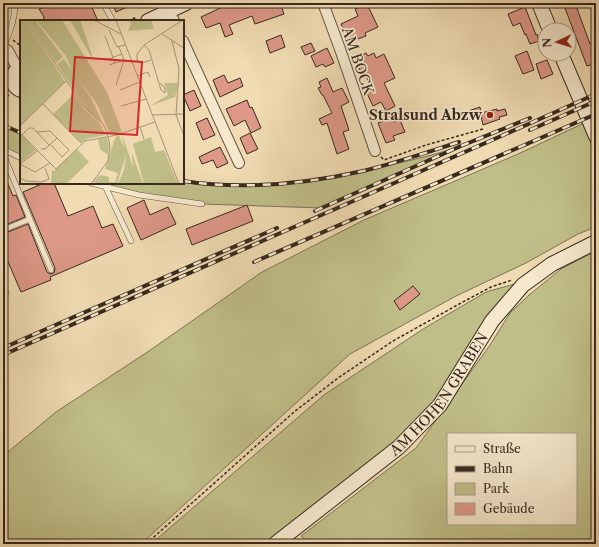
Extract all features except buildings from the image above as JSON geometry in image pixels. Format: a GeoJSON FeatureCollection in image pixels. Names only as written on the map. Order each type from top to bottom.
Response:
{"type":"FeatureCollection","features":[{"type":"Feature","properties":{"kind":"street"},"geometry":{"type":"LineString","coordinates":[[153,20],[172,16],[186,3]]}},
{"type":"Feature","properties":{"kind":"street","name":"AM BOCK"},"geometry":{"type":"LineString","coordinates":[[323,3],[375,151]]}},
{"type":"Feature","properties":{"kind":"street"},"geometry":{"type":"LineString","coordinates":[[538,3],[546,22]]}},
{"type":"Feature","properties":{"kind":"street"},"geometry":{"type":"LineString","coordinates":[[184,43],[239,164]]}},
{"type":"Feature","properties":{"kind":"street"},"geometry":{"type":"LineString","coordinates":[[3,47],[8,51],[20,69],[15,71],[12,77],[12,88]]}},
{"type":"Feature","properties":{"kind":"street"},"geometry":{"type":"LineString","coordinates":[[564,62],[596,136]]}},
{"type":"Feature","properties":{"kind":"street","name":"AM HOHEN GRABEN"},"geometry":{"type":"LineString","coordinates":[[275,544],[399,447],[440,405],[492,321],[523,285],[552,264],[596,242]]}},
{"type":"Feature","properties":{"kind":"lane"},"geometry":{"type":"LineString","coordinates":[[3,47],[12,27],[15,14],[15,3]]}},
{"type":"Feature","properties":{"kind":"lane"},"geometry":{"type":"LineString","coordinates":[[103,3],[112,20]]}},
{"type":"Feature","properties":{"kind":"lane"},"geometry":{"type":"LineString","coordinates":[[3,149],[20,158]]}},
{"type":"Feature","properties":{"kind":"lane"},"geometry":{"type":"LineString","coordinates":[[3,154],[51,270]]}},
{"type":"Feature","properties":{"kind":"lane"},"geometry":{"type":"LineString","coordinates":[[96,184],[139,195],[202,204]]}},
{"type":"Feature","properties":{"kind":"lane"},"geometry":{"type":"LineString","coordinates":[[105,186],[131,241]]}},
{"type":"Feature","properties":{"kind":"lane"},"geometry":{"type":"LineString","coordinates":[[3,230],[30,219]]}},
{"type":"Feature","properties":{"kind":"lane"},"geometry":{"type":"LineString","coordinates":[[3,286],[6,293]]}},
{"type":"Feature","properties":{"kind":"path"},"geometry":{"type":"LineString","coordinates":[[8,37],[20,45]]}},
{"type":"Feature","properties":{"kind":"path"},"geometry":{"type":"LineString","coordinates":[[375,151],[384,160],[426,145],[483,129]]}},
{"type":"Feature","properties":{"kind":"path"},"geometry":{"type":"LineString","coordinates":[[146,544],[294,412],[338,378],[393,342],[461,303],[491,287],[516,279]]}},
{"type":"Feature","properties":{"kind":"green space"},"geometry":{"type":"Polygon","coordinates":[[[584,123],[596,157],[596,227],[578,234],[526,263],[456,296],[350,354],[141,544],[3,544],[3,456],[56,412],[149,351],[262,272],[364,220],[518,154],[584,123]]]}},
{"type":"Feature","properties":{"kind":"green space"},"geometry":{"type":"Polygon","coordinates":[[[3,125],[20,133],[20,158],[3,149],[3,125]]]}},
{"type":"Feature","properties":{"kind":"green space"},"geometry":{"type":"Polygon","coordinates":[[[461,146],[322,208],[202,204],[139,195],[95,184],[184,184],[184,181],[230,185],[277,184],[347,174],[427,156],[461,146]]]}},
{"type":"Feature","properties":{"kind":"green space"},"geometry":{"type":"Polygon","coordinates":[[[596,253],[596,544],[310,544],[301,536],[416,448],[490,345],[510,313],[529,295],[561,269],[590,254],[596,253]]]}},
{"type":"Feature","properties":{"kind":"green space"},"geometry":{"type":"Polygon","coordinates":[[[518,283],[431,408],[406,433],[267,544],[151,544],[324,395],[423,329],[486,292],[518,283]]]}},
{"type":"Feature","properties":{"kind":"railway"},"geometry":{"type":"LineString","coordinates":[[3,355],[596,94]]}},
{"type":"Feature","properties":{"kind":"railway"},"geometry":{"type":"LineString","coordinates":[[530,130],[596,101]]}},
{"type":"Feature","properties":{"kind":"railway"},"geometry":{"type":"LineString","coordinates":[[254,262],[596,114]]}},
{"type":"Feature","properties":{"kind":"railway"},"geometry":{"type":"LineString","coordinates":[[315,211],[461,146],[530,118]]}},
{"type":"Feature","properties":{"kind":"railway"},"geometry":{"type":"LineString","coordinates":[[3,125],[20,133]]}},
{"type":"Feature","properties":{"kind":"railway"},"geometry":{"type":"LineString","coordinates":[[184,181],[206,184],[251,185],[296,182],[341,176],[375,168],[459,142]]}},
{"type":"Feature","properties":{"kind":"railway"},"geometry":{"type":"LineString","coordinates":[[3,348],[277,228]]}},
{"type":"Feature","properties":{"kind":"place","name":"Stralsund Abzw"},"geometry":{"type":"Point","coordinates":[490,115]}}]}
